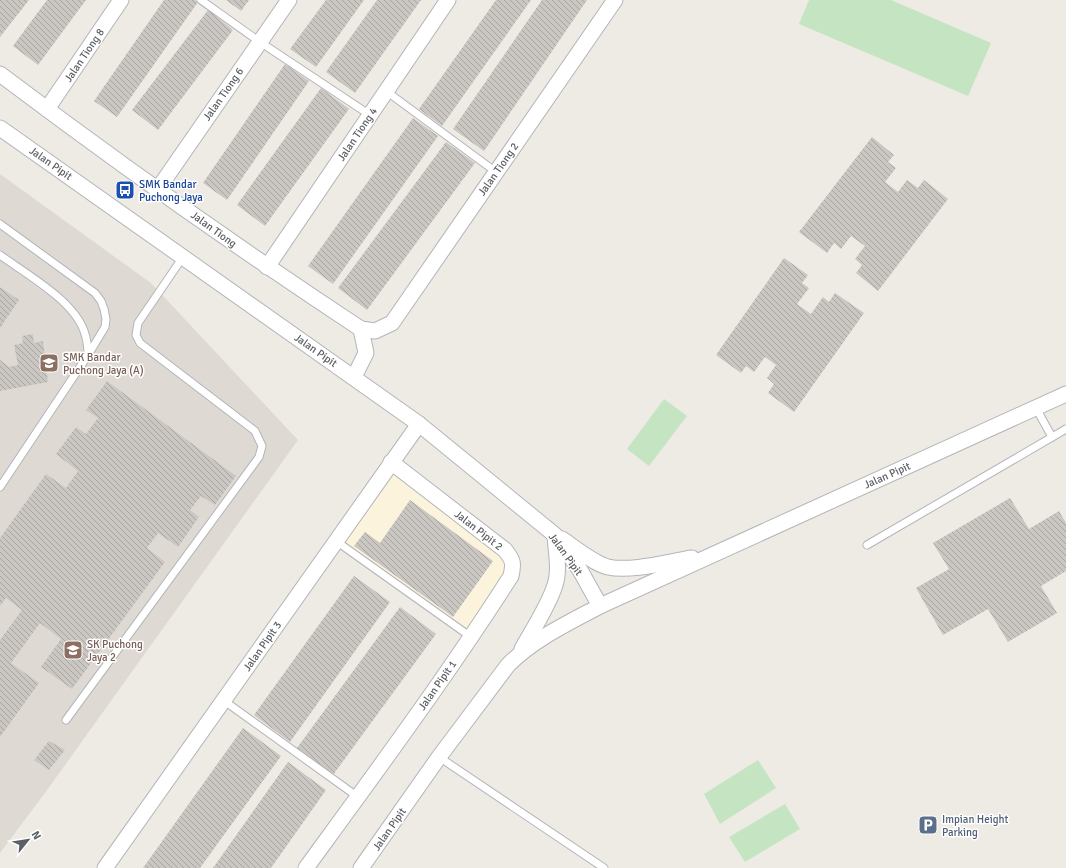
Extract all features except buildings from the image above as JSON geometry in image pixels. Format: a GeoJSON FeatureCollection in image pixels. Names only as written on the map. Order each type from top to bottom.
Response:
{"type":"FeatureCollection","features":[{"type":"Feature","properties":{"kind":"street","name":"Jalan Tiong 8"},"geometry":{"type":"LineString","coordinates":[[47,109],[121,0]]}},
{"type":"Feature","properties":{"kind":"street","name":"Jalan Tiong 6"},"geometry":{"type":"LineString","coordinates":[[158,189],[289,0]]}},
{"type":"Feature","properties":{"kind":"street","name":"Jalan Tiong 4"},"geometry":{"type":"LineString","coordinates":[[267,267],[448,0]]}},
{"type":"Feature","properties":{"kind":"street","name":"Jalan Tiong 2"},"geometry":{"type":"LineString","coordinates":[[368,330],[392,323],[615,0]]}},
{"type":"Feature","properties":{"kind":"street","name":"Jalan Tiong"},"geometry":{"type":"LineString","coordinates":[[0,74],[267,267],[368,330]]}},
{"type":"Feature","properties":{"kind":"street","name":"Jalan Pipit"},"geometry":{"type":"LineString","coordinates":[[0,128],[184,256],[419,424],[554,534],[580,570],[600,606]]}},
{"type":"Feature","properties":{"kind":"street"},"geometry":{"type":"LineString","coordinates":[[354,377],[366,353],[368,330]]}},
{"type":"Feature","properties":{"kind":"street","name":"Jalan Pipit"},"geometry":{"type":"LineString","coordinates":[[361,868],[486,693],[508,665],[521,652],[544,637],[600,606],[1066,394]]}},
{"type":"Feature","properties":{"kind":"street","name":"Jalan Pipit 3"},"geometry":{"type":"LineString","coordinates":[[105,868],[419,424]]}},
{"type":"Feature","properties":{"kind":"street","name":"Jalan Pipit 2"},"geometry":{"type":"LineString","coordinates":[[391,462],[505,550],[511,557],[514,565],[511,576],[471,637]]}},
{"type":"Feature","properties":{"kind":"street"},"geometry":{"type":"LineString","coordinates":[[554,534],[597,562],[607,566],[626,568],[712,555]]}},
{"type":"Feature","properties":{"kind":"street"},"geometry":{"type":"LineString","coordinates":[[521,652],[545,608],[555,585],[558,568],[554,534]]}},
{"type":"Feature","properties":{"kind":"street","name":"Jalan Pipit 1"},"geometry":{"type":"LineString","coordinates":[[306,868],[471,637]]}},
{"type":"Feature","properties":{"kind":"lane"},"geometry":{"type":"LineString","coordinates":[[201,0],[260,42],[370,115]]}},
{"type":"Feature","properties":{"kind":"lane"},"geometry":{"type":"LineString","coordinates":[[386,91],[496,172]]}},
{"type":"Feature","properties":{"kind":"lane"},"geometry":{"type":"LineString","coordinates":[[0,224],[95,293],[101,301],[106,319],[104,326],[88,355],[0,487]]}},
{"type":"Feature","properties":{"kind":"lane"},"geometry":{"type":"LineString","coordinates":[[0,255],[55,294],[66,304],[84,329],[88,342],[88,355]]}},
{"type":"Feature","properties":{"kind":"lane"},"geometry":{"type":"LineString","coordinates":[[66,720],[259,457],[262,446],[255,431],[140,343],[136,335],[138,323],[184,256]]}},
{"type":"Feature","properties":{"kind":"lane"},"geometry":{"type":"LineString","coordinates":[[1036,408],[1052,437]]}},
{"type":"Feature","properties":{"kind":"lane"},"geometry":{"type":"LineString","coordinates":[[867,545],[1066,429]]}},
{"type":"Feature","properties":{"kind":"lane"},"geometry":{"type":"LineString","coordinates":[[336,541],[471,637]]}},
{"type":"Feature","properties":{"kind":"lane"},"geometry":{"type":"LineString","coordinates":[[223,700],[358,797]]}},
{"type":"Feature","properties":{"kind":"lane"},"geometry":{"type":"LineString","coordinates":[[439,757],[604,868]]}},
{"type":"Feature","properties":{"kind":"shaded area","name":"SK Puchong Jaya 2"},"geometry":{"type":"Polygon","coordinates":[[[0,174],[151,283],[298,440],[45,793],[0,853],[0,174]]]}},
{"type":"Feature","properties":{"kind":"shaded area"},"geometry":{"type":"Polygon","coordinates":[[[393,474],[501,556],[506,562],[505,572],[467,629],[342,541],[393,474]]]}},
{"type":"Feature","properties":{"kind":"green space"},"geometry":{"type":"Polygon","coordinates":[[[809,0],[891,0],[991,43],[968,96],[799,24],[809,0]]]}},
{"type":"Feature","properties":{"kind":"green space"},"geometry":{"type":"Polygon","coordinates":[[[664,399],[687,416],[649,466],[627,449],[664,399]]]}},
{"type":"Feature","properties":{"kind":"green space"},"geometry":{"type":"Polygon","coordinates":[[[758,760],[776,788],[720,824],[704,794],[758,760]]]}},
{"type":"Feature","properties":{"kind":"green space"},"geometry":{"type":"Polygon","coordinates":[[[785,804],[800,829],[745,862],[729,837],[785,804]]]}},
{"type":"Feature","properties":{"kind":"place","name":"SMK Bandar Puchong Jaya"},"geometry":{"type":"Point","coordinates":[125,190]}},
{"type":"Feature","properties":{"kind":"place","name":"SMK Bandar Puchong Jaya (A)"},"geometry":{"type":"Point","coordinates":[49,363]}},
{"type":"Feature","properties":{"kind":"place","name":"SK Puchong Jaya 2"},"geometry":{"type":"Point","coordinates":[73,650]}},
{"type":"Feature","properties":{"kind":"place","name":"Impian Height Parking"},"geometry":{"type":"Point","coordinates":[928,825]}}]}
